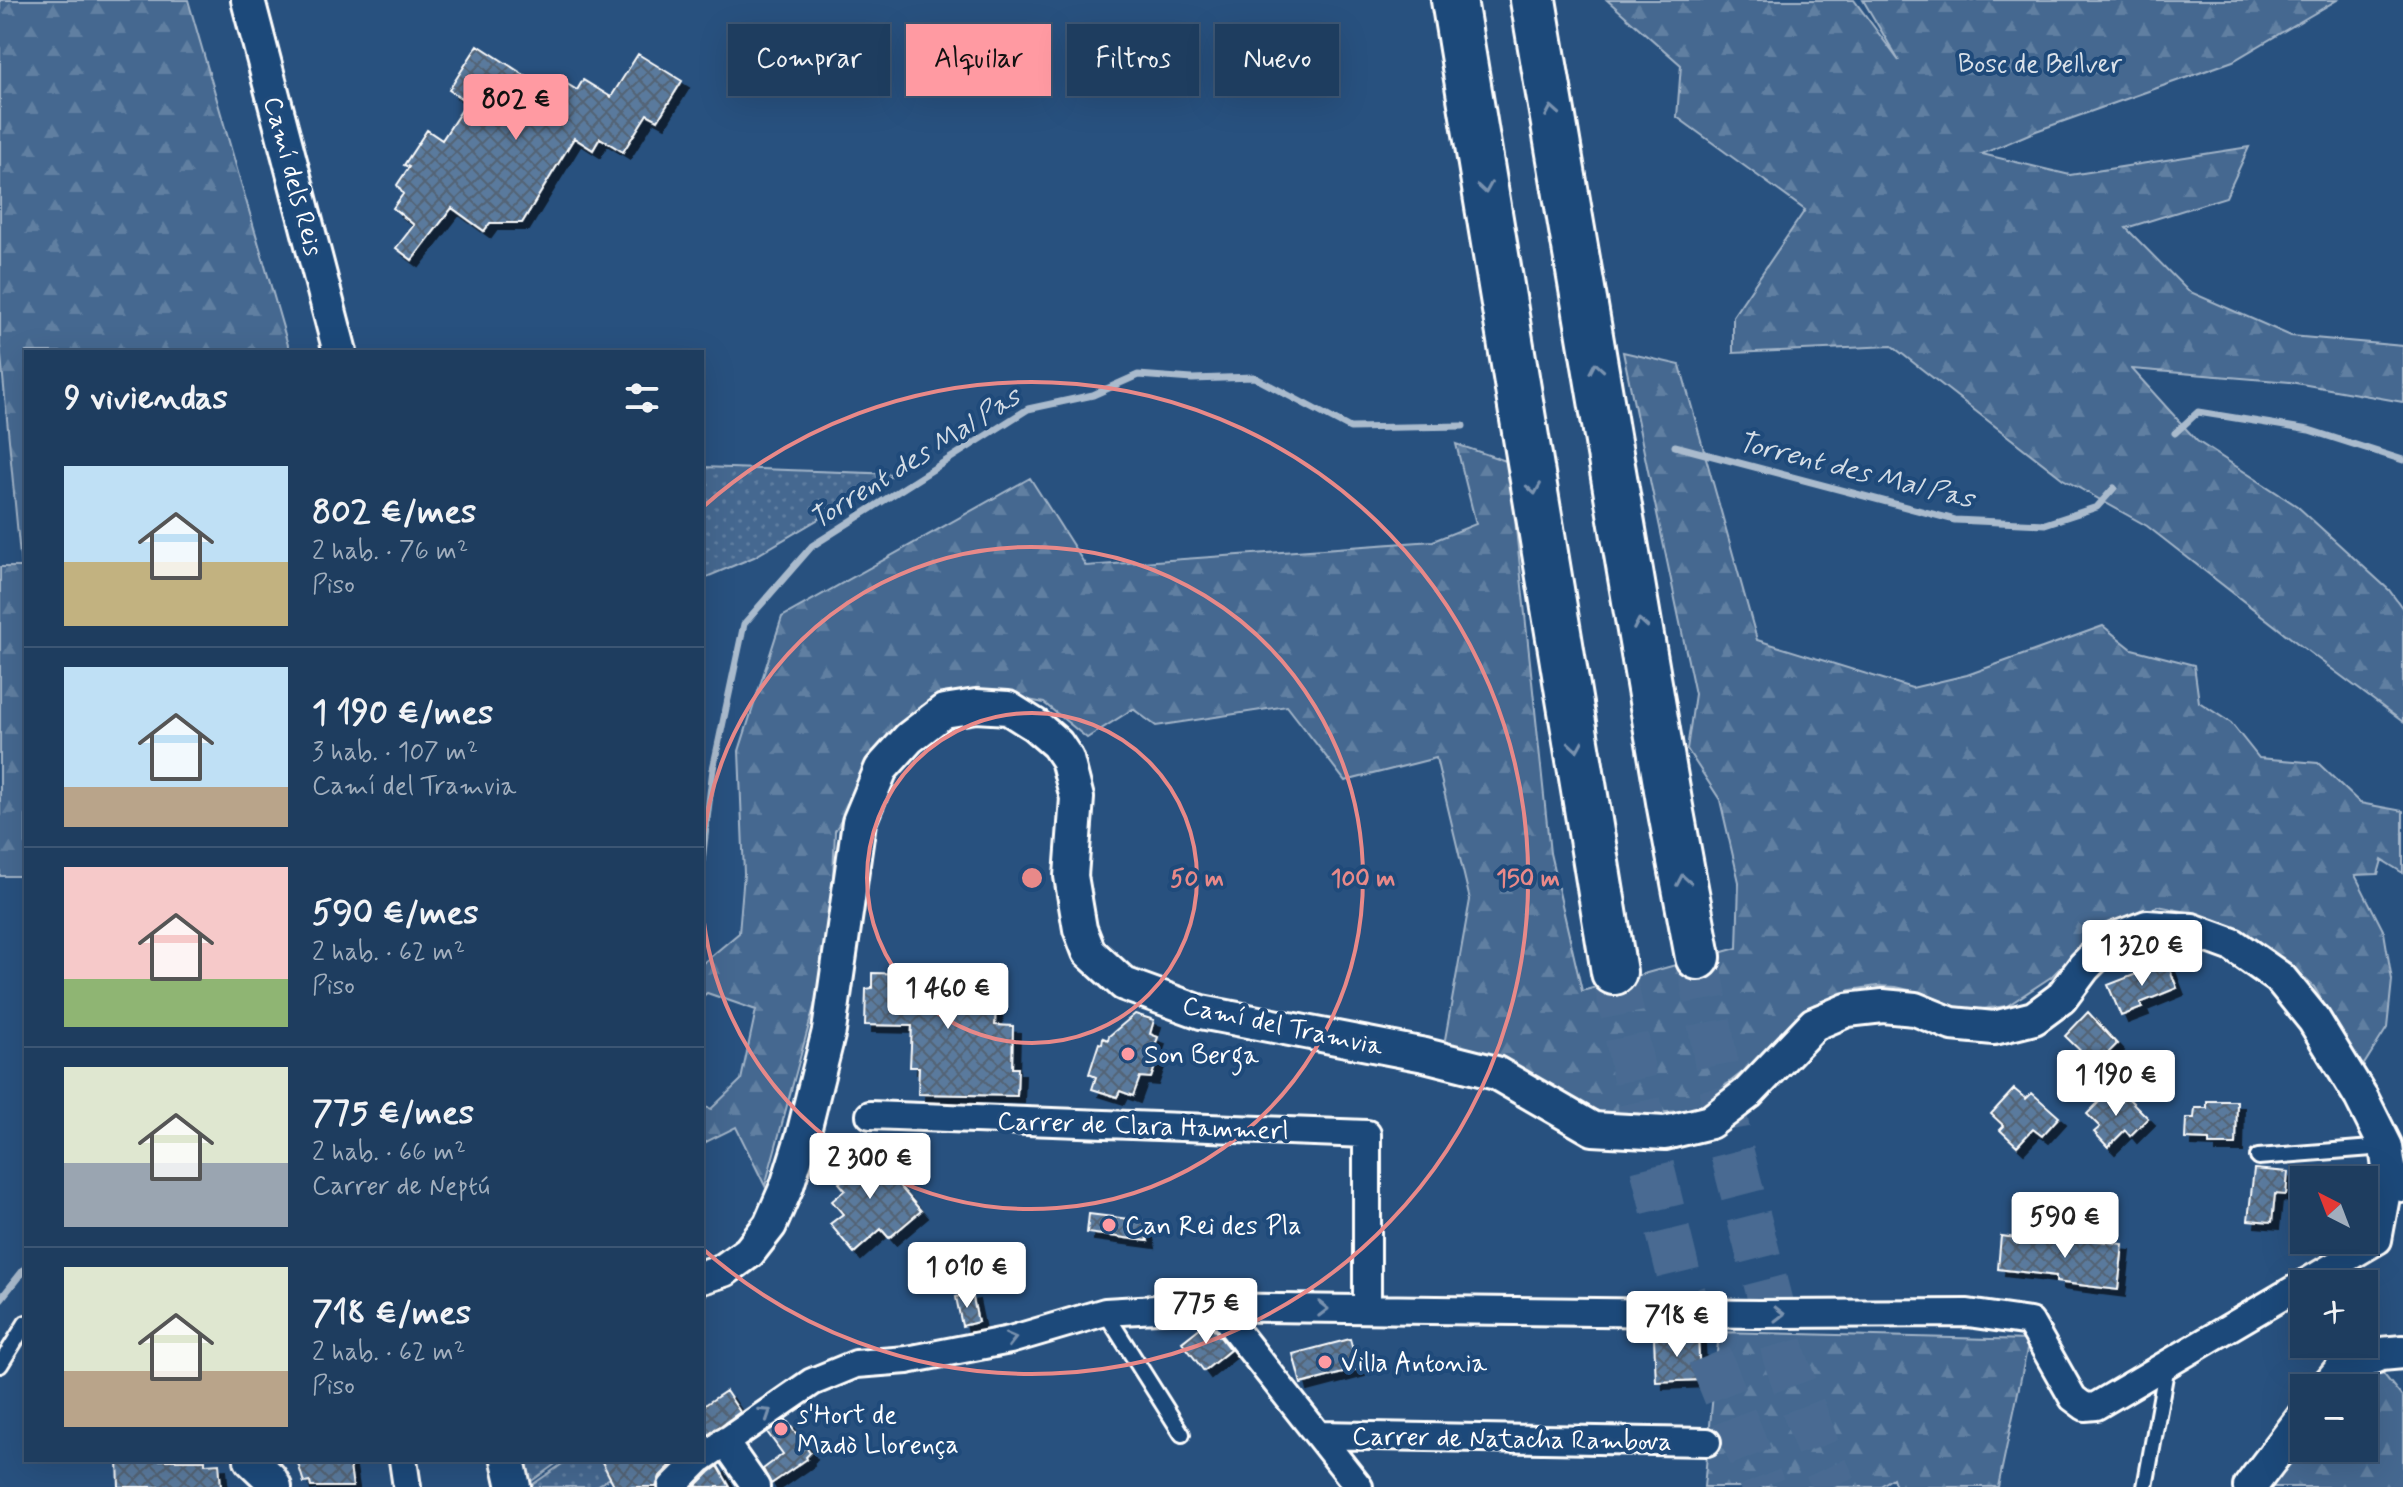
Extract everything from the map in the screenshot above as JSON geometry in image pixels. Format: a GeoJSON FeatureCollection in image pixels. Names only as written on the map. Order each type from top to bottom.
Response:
{"type":"FeatureCollection","features":[{"type":"Feature","properties":{"kind":"highway"},"geometry":{"type":"LineString","coordinates":[[1454,0],[1614,972]]}},
{"type":"Feature","properties":{"kind":"highway"},"geometry":{"type":"LineString","coordinates":[[1533,0],[1698,957]]}},
{"type":"Feature","properties":{"kind":"street","name":"Camí dels Reis"},"geometry":{"type":"LineString","coordinates":[[248,0],[339,350]]}},
{"type":"Feature","properties":{"kind":"street","name":"Camí del Tramvia"},"geometry":{"type":"LineString","coordinates":[[704,1276],[724,1270],[749,1252],[770,1225],[787,1186],[829,1031],[859,822],[881,769],[909,738],[944,711],[976,706],[1008,708],[1057,744],[1067,759],[1077,798],[1071,876],[1080,929],[1089,952],[1124,984],[1201,1012],[1425,1055],[1496,1073],[1593,1129],[1665,1133],[1710,1122],[1748,1093],[1814,1024],[1847,1010],[1883,1006],[1915,1009],[1952,1024],[1994,1028],[2007,1025],[2034,1018],[2061,998],[2084,967],[2110,941],[2147,927],[2192,930],[2233,945],[2280,978],[2314,1020],[2361,1097],[2393,1169]]}},
{"type":"Feature","properties":{"kind":"street","name":"Carrer de Clara Hammerl"},"geometry":{"type":"LineString","coordinates":[[870,1115],[1367,1134],[1367,1309]]}},
{"type":"Feature","properties":{"kind":"street"},"geometry":{"type":"LineString","coordinates":[[704,1456],[812,1382],[856,1364],[907,1360],[1010,1340],[1105,1312],[1217,1307],[1968,1313],[2030,1322],[2073,1398],[2085,1407],[2096,1406],[2378,1240],[2393,1169]]}},
{"type":"Feature","properties":{"kind":"street"},"geometry":{"type":"LineString","coordinates":[[1217,1307],[1359,1487]]}},
{"type":"Feature","properties":{"kind":"street"},"geometry":{"type":"LineString","coordinates":[[2337,1374],[2381,1354],[2403,1352]]}},
{"type":"Feature","properties":{"kind":"street"},"geometry":{"type":"LineString","coordinates":[[2250,1487],[2290,1434]]}},
{"type":"Feature","properties":{"kind":"street","name":"Carrer de Natacha Rambova"},"geometry":{"type":"LineString","coordinates":[[1318,1435],[1707,1442]]}},
{"type":"Feature","properties":{"kind":"street"},"geometry":{"type":"LineString","coordinates":[[724,1441],[756,1487]]}},
{"type":"Feature","properties":{"kind":"street"},"geometry":{"type":"LineString","coordinates":[[253,1462],[275,1487]]}},
{"type":"Feature","properties":{"kind":"street"},"geometry":{"type":"LineString","coordinates":[[403,1462],[407,1487]]}},
{"type":"Feature","properties":{"kind":"street"},"geometry":{"type":"LineString","coordinates":[[508,1462],[514,1487]]}},
{"type":"Feature","properties":{"kind":"street"},"geometry":{"type":"LineString","coordinates":[[672,1487],[697,1462]]}},
{"type":"Feature","properties":{"kind":"lane"},"geometry":{"type":"LineString","coordinates":[[2258,1157],[2393,1169]]}},
{"type":"Feature","properties":{"kind":"lane"},"geometry":{"type":"LineString","coordinates":[[1105,1312],[1182,1434]]}},
{"type":"Feature","properties":{"kind":"lane"},"geometry":{"type":"LineString","coordinates":[[0,1365],[24,1326]]}},
{"type":"Feature","properties":{"kind":"lane"},"geometry":{"type":"LineString","coordinates":[[2145,1487],[2167,1364]]}},
{"type":"Feature","properties":{"kind":"green space"},"geometry":{"type":"Polygon","coordinates":[[[0,0],[188,0],[289,350],[24,350],[24,876],[0,876],[0,567],[21,567],[0,345],[0,0]]]}},
{"type":"Feature","properties":{"kind":"green space","name":"Bosc de Bellver"},"geometry":{"type":"Polygon","coordinates":[[[1607,0],[1854,0],[1899,61],[1863,0],[2337,0],[2233,61],[2036,131],[1982,154],[2070,175],[2249,147],[2226,197],[2126,228],[2188,291],[2291,336],[2403,346],[2403,402],[2290,382],[2132,369],[2197,441],[2297,506],[2389,590],[2403,609],[2403,722],[2147,526],[2063,479],[1892,346],[1733,353],[1733,316],[1805,210],[1677,117],[1681,65],[1607,0]]]}},
{"type":"Feature","properties":{"kind":"green space"},"geometry":{"type":"Polygon","coordinates":[[[1623,352],[1680,365],[1757,640],[1912,688],[1967,675],[2103,626],[2132,649],[2194,665],[2199,702],[2231,723],[2259,758],[2318,763],[2360,803],[2403,811],[2403,873],[2382,860],[2378,874],[2355,875],[2384,932],[2392,980],[2387,1028],[2361,1069],[2314,987],[2288,963],[2248,937],[2197,914],[2158,906],[2113,926],[2080,948],[2051,977],[2007,1006],[1966,1011],[1922,993],[1896,987],[1851,990],[1808,1007],[1758,1060],[1694,1110],[1613,1116],[1567,1100],[1444,1045],[1470,900],[1436,758],[1345,781],[1287,706],[1156,726],[1133,709],[1087,738],[1044,703],[986,692],[870,770],[835,831],[830,948],[765,1186],[736,1127],[704,1143],[704,1106],[711,1109],[741,1080],[756,1010],[707,993],[704,995],[704,962],[739,933],[744,874],[739,751],[782,617],[1030,478],[1086,566],[1433,541],[1476,524],[1456,444],[1509,462],[1550,853],[1582,991],[1737,948],[1739,882],[1720,800],[1687,749],[1695,694],[1623,352]]]}},
{"type":"Feature","properties":{"kind":"green space"},"geometry":{"type":"Polygon","coordinates":[[[704,467],[895,474],[754,557],[704,578],[704,467]]]}},
{"type":"Feature","properties":{"kind":"green space"},"geometry":{"type":"Polygon","coordinates":[[[1719,1332],[2029,1340],[1998,1487],[1896,1487],[1893,1478],[1879,1487],[1704,1487],[1719,1332]]]}},
{"type":"Feature","properties":{"kind":"green space"},"geometry":{"type":"Polygon","coordinates":[[[2359,1358],[2371,1358],[2403,1398],[2403,1487],[2238,1487],[2290,1431],[2290,1462],[2378,1462],[2378,1374],[2344,1374],[2359,1358]]]}},
{"type":"Feature","properties":{"kind":"green space"},"geometry":{"type":"Polygon","coordinates":[[[523,1462],[558,1462],[526,1485],[523,1462]]]}},
{"type":"Feature","properties":{"kind":"green space"},"geometry":{"type":"Polygon","coordinates":[[[565,1462],[602,1462],[610,1478],[595,1487],[529,1487],[565,1462]]]}},
{"type":"Feature","properties":{"kind":"building"},"geometry":{"type":"Polygon","coordinates":[[[478,45],[555,95],[564,82],[577,90],[583,80],[611,97],[638,54],[682,81],[658,120],[647,114],[623,152],[600,138],[593,150],[574,138],[522,223],[490,223],[484,231],[452,208],[412,260],[396,248],[414,225],[393,208],[403,194],[397,185],[409,167],[404,165],[427,130],[442,140],[467,102],[449,90],[478,45]]]}},
{"type":"Feature","properties":{"kind":"building"},"geometry":{"type":"Polygon","coordinates":[[[2167,962],[2177,988],[2140,1003],[2142,1008],[2121,1016],[2108,985],[2167,962]]]}},
{"type":"Feature","properties":{"kind":"building"},"geometry":{"type":"Polygon","coordinates":[[[872,973],[987,976],[986,980],[997,981],[995,1025],[1013,1026],[1012,1068],[1018,1068],[1017,1096],[918,1094],[919,1067],[910,1067],[912,1026],[865,1025],[866,989],[872,988],[872,973]]]}},
{"type":"Feature","properties":{"kind":"building"},"geometry":{"type":"Polygon","coordinates":[[[2088,1012],[2117,1044],[2100,1061],[2094,1055],[2090,1060],[2065,1036],[2088,1012]]]}},
{"type":"Feature","properties":{"kind":"building","name":"Son Berga"},"geometry":{"type":"Polygon","coordinates":[[[1135,1014],[1154,1020],[1150,1034],[1158,1037],[1152,1056],[1158,1058],[1151,1078],[1140,1077],[1133,1096],[1120,1091],[1117,1097],[1092,1089],[1096,1077],[1089,1074],[1099,1043],[1102,1044],[1103,1038],[1108,1040],[1135,1014]]]}},
{"type":"Feature","properties":{"kind":"building"},"geometry":{"type":"Polygon","coordinates":[[[2014,1089],[2026,1099],[2032,1093],[2059,1117],[2042,1136],[2033,1129],[2017,1146],[2000,1130],[2004,1126],[1991,1114],[2014,1089]]]}},
{"type":"Feature","properties":{"kind":"building"},"geometry":{"type":"Polygon","coordinates":[[[2108,1093],[2118,1104],[2126,1096],[2148,1118],[2130,1136],[2125,1130],[2108,1147],[2094,1132],[2100,1127],[2087,1114],[2108,1093]]]}},
{"type":"Feature","properties":{"kind":"building"},"geometry":{"type":"Polygon","coordinates":[[[2207,1101],[2237,1101],[2236,1145],[2209,1145],[2209,1140],[2185,1139],[2186,1118],[2194,1118],[2195,1108],[2207,1108],[2207,1101]]]}},
{"type":"Feature","properties":{"kind":"building"},"geometry":{"type":"Polygon","coordinates":[[[860,1140],[921,1211],[889,1238],[881,1229],[854,1253],[830,1224],[843,1214],[832,1201],[845,1190],[839,1183],[848,1176],[851,1158],[846,1153],[860,1140]]]}},
{"type":"Feature","properties":{"kind":"building"},"geometry":{"type":"Polygon","coordinates":[[[2254,1169],[2288,1172],[2286,1195],[2275,1194],[2272,1222],[2248,1220],[2254,1169]]]}},
{"type":"Feature","properties":{"kind":"building","name":"Can Rei des Pla"},"geometry":{"type":"Polygon","coordinates":[[[1089,1214],[1144,1221],[1148,1241],[1087,1233],[1089,1214]]]}},
{"type":"Feature","properties":{"kind":"building"},"geometry":{"type":"Polygon","coordinates":[[[2048,1235],[2123,1244],[2118,1290],[2056,1282],[2056,1276],[1998,1269],[2001,1236],[2047,1242],[2048,1235]]]}},
{"type":"Feature","properties":{"kind":"building"},"geometry":{"type":"Polygon","coordinates":[[[972,1293],[978,1322],[962,1326],[956,1297],[972,1293]]]}},
{"type":"Feature","properties":{"kind":"building"},"geometry":{"type":"Polygon","coordinates":[[[1206,1323],[1230,1350],[1204,1371],[1182,1342],[1206,1323]]]}},
{"type":"Feature","properties":{"kind":"building"},"geometry":{"type":"Polygon","coordinates":[[[1698,1336],[1700,1380],[1656,1382],[1654,1338],[1698,1336]]]}},
{"type":"Feature","properties":{"kind":"building","name":"Villa Antonia"},"geometry":{"type":"Polygon","coordinates":[[[1350,1339],[1358,1369],[1301,1384],[1293,1354],[1350,1339]]]}},
{"type":"Feature","properties":{"kind":"building"},"geometry":{"type":"Polygon","coordinates":[[[726,1391],[740,1412],[704,1438],[704,1406],[726,1391]]]}},
{"type":"Feature","properties":{"kind":"building"},"geometry":{"type":"Polygon","coordinates":[[[784,1421],[810,1453],[807,1459],[771,1484],[763,1469],[783,1454],[767,1432],[784,1421]]]}},
{"type":"Feature","properties":{"kind":"building"},"geometry":{"type":"Polygon","coordinates":[[[118,1462],[219,1463],[221,1487],[119,1487],[118,1462]]]}},
{"type":"Feature","properties":{"kind":"building"},"geometry":{"type":"Polygon","coordinates":[[[298,1462],[349,1462],[353,1487],[311,1487],[310,1482],[304,1483],[298,1462]]]}},
{"type":"Feature","properties":{"kind":"building"},"geometry":{"type":"Polygon","coordinates":[[[602,1462],[674,1462],[660,1476],[656,1487],[615,1487],[602,1462]]]}},
{"type":"Feature","properties":{"kind":"building"},"geometry":{"type":"Polygon","coordinates":[[[718,1466],[730,1487],[695,1487],[710,1472],[718,1466]]]}},
{"type":"Feature","properties":{"kind":"waterway","name":"Torrent des Mal Pas"},"geometry":{"type":"LineString","coordinates":[[704,844],[713,769],[744,624],[812,546],[1028,409],[1093,395],[1138,375],[1192,379],[1254,377],[1350,428],[1463,426]]}},
{"type":"Feature","properties":{"kind":"waterway","name":"Torrent des Mal Pas"},"geometry":{"type":"LineString","coordinates":[[2175,433],[2198,412],[2309,430],[2403,460]]}},
{"type":"Feature","properties":{"kind":"waterway","name":"Torrent des Mal Pas"},"geometry":{"type":"LineString","coordinates":[[1675,446],[1955,520],[2045,524],[2097,507],[2114,488]]}},
{"type":"Feature","properties":{"kind":"waterway","name":"Torrent des Mal Pas"},"geometry":{"type":"LineString","coordinates":[[0,1300],[24,1270]]}},
{"type":"Feature","properties":{"kind":"tunnel"},"geometry":{"type":"LineString","coordinates":[[1698,957],[1731,1149],[1785,1358],[1835,1487]]}},
{"type":"Feature","properties":{"kind":"tunnel"},"geometry":{"type":"LineString","coordinates":[[1614,972],[1651,1162],[1683,1292],[1763,1487]]}},
{"type":"Feature","properties":{"kind":"place","name":"Son Berga"},"geometry":{"type":"Point","coordinates":[1128,1054]}},
{"type":"Feature","properties":{"kind":"place","name":"Can Rei des Pla"},"geometry":{"type":"Point","coordinates":[1109,1225]}},
{"type":"Feature","properties":{"kind":"place","name":"Villa Antonia"},"geometry":{"type":"Point","coordinates":[1325,1362]}},
{"type":"Feature","properties":{"kind":"place","name":"s'Hort de Madò Llorença"},"geometry":{"type":"Point","coordinates":[781,1429]}}]}
